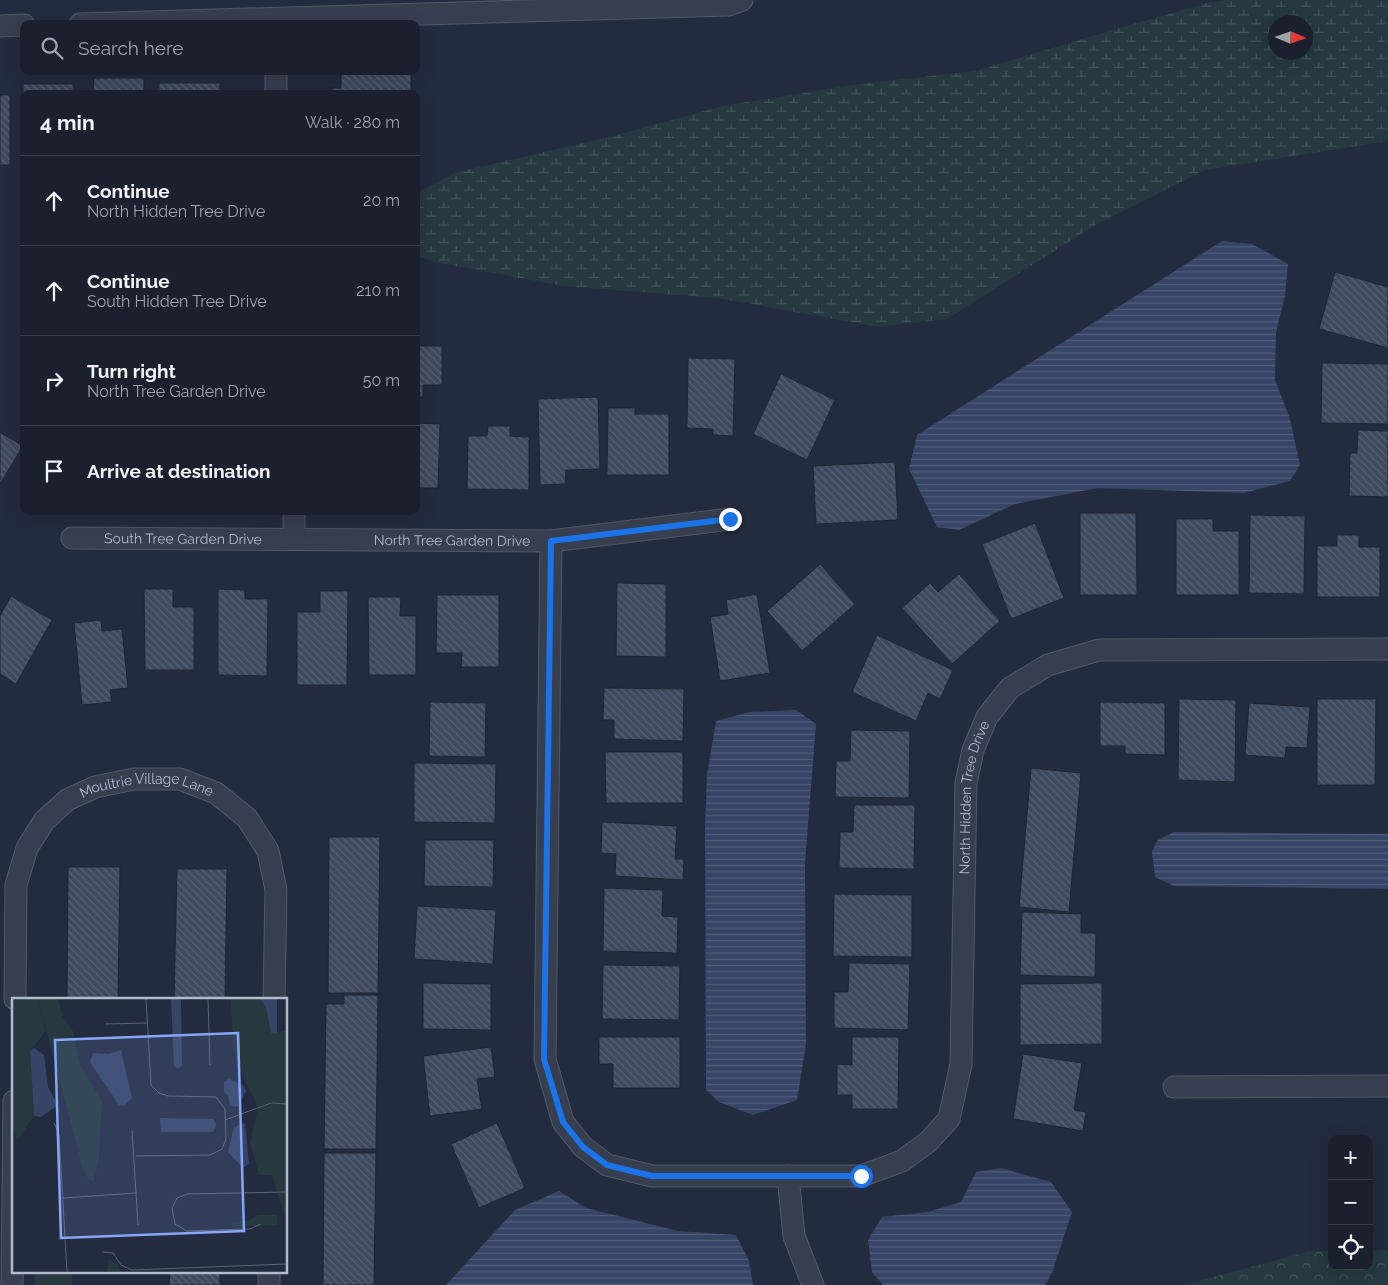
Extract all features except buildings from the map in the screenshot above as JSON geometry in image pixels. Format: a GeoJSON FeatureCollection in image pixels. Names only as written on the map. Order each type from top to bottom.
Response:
{"type":"FeatureCollection","features":[{"type":"Feature","properties":{"kind":"street"},"geometry":{"type":"LineString","coordinates":[[304,20],[729,5],[742,0]]}},
{"type":"Feature","properties":{"kind":"street"},"geometry":{"type":"LineString","coordinates":[[0,26],[20,25]]}},
{"type":"Feature","properties":{"kind":"street"},"geometry":{"type":"LineString","coordinates":[[276,75],[276,90]]}},
{"type":"Feature","properties":{"kind":"street"},"geometry":{"type":"LineString","coordinates":[[294,515],[294,539]]}},
{"type":"Feature","properties":{"kind":"street","name":"North Tree Garden Drive"},"geometry":{"type":"LineString","coordinates":[[294,539],[551,541],[730,519]]}},
{"type":"Feature","properties":{"kind":"street","name":"South Tree Garden Drive"},"geometry":{"type":"LineString","coordinates":[[72,538],[294,539]]}},
{"type":"Feature","properties":{"kind":"street","name":"North Hidden Tree Drive"},"geometry":{"type":"LineString","coordinates":[[551,541],[544,1059],[563,1122],[583,1147],[607,1165],[652,1176],[861,1176],[902,1161],[928,1142],[949,1119],[961,1064],[966,783],[973,750],[987,717],[1010,688],[1048,665],[1099,650],[1388,649]]}},
{"type":"Feature","properties":{"kind":"street","name":"Moultrie Village Lane"},"geometry":{"type":"LineString","coordinates":[[15,998],[16,885],[27,848],[44,821],[67,800],[95,787],[134,779],[180,779],[216,793],[247,818],[268,851],[276,890],[274,998]]}},
{"type":"Feature","properties":{"kind":"street"},"geometry":{"type":"LineString","coordinates":[[1174,1087],[1388,1086]]}},
{"type":"Feature","properties":{"kind":"street"},"geometry":{"type":"LineString","coordinates":[[788,1176],[794,1236],[813,1285]]}},
{"type":"Feature","properties":{"kind":"street"},"geometry":{"type":"LineString","coordinates":[[12,1272],[12,1285]]}},
{"type":"Feature","properties":{"kind":"street"},"geometry":{"type":"LineString","coordinates":[[269,1272],[269,1285]]}},
{"type":"Feature","properties":{"kind":"green space"},"geometry":{"type":"Polygon","coordinates":[[[1226,0],[1388,0],[1388,141],[1205,170],[1097,224],[947,319],[878,327],[718,298],[564,286],[434,262],[420,257],[420,192],[454,173],[613,136],[723,106],[859,84],[975,71],[1211,2],[1226,0]]]}},
{"type":"Feature","properties":{"kind":"green space"},"geometry":{"type":"Polygon","coordinates":[[[1373,1250],[1388,1250],[1388,1285],[1183,1285],[1310,1251],[1328,1251],[1328,1270],[1373,1270],[1373,1250]]]}},
{"type":"Feature","properties":{"kind":"green space"},"geometry":{"type":"Polygon","coordinates":[[[34,1272],[72,1272],[72,1285],[35,1285],[34,1272]]]}},
{"type":"Feature","properties":{"kind":"water"},"geometry":{"type":"Polygon","coordinates":[[[1222,241],[1252,244],[1288,264],[1285,296],[1276,332],[1275,380],[1290,419],[1300,465],[1290,481],[1244,493],[1098,488],[1015,504],[959,530],[937,527],[909,469],[917,435],[1222,241]]]}},
{"type":"Feature","properties":{"kind":"water"},"geometry":{"type":"Polygon","coordinates":[[[796,710],[816,724],[805,863],[806,1044],[797,1100],[753,1115],[719,1102],[706,1090],[705,828],[707,775],[716,721],[750,712],[796,710]]]}},
{"type":"Feature","properties":{"kind":"water"},"geometry":{"type":"Polygon","coordinates":[[[1174,832],[1388,834],[1388,889],[1174,886],[1155,877],[1152,851],[1158,840],[1174,832]]]}},
{"type":"Feature","properties":{"kind":"water"},"geometry":{"type":"Polygon","coordinates":[[[1001,1168],[1051,1182],[1072,1212],[1052,1273],[1045,1285],[883,1285],[872,1272],[868,1240],[882,1217],[928,1212],[961,1202],[976,1172],[1001,1168]]]}},
{"type":"Feature","properties":{"kind":"water"},"geometry":{"type":"Polygon","coordinates":[[[559,1191],[586,1208],[678,1231],[736,1235],[749,1261],[753,1285],[446,1285],[515,1210],[559,1191]]]}},
{"type":"Feature","properties":{"kind":"route"},"geometry":{"type":"LineString","coordinates":[[730,519],[551,541],[544,1059],[563,1122],[583,1147],[607,1165],[652,1176],[861,1176]]}}]}
